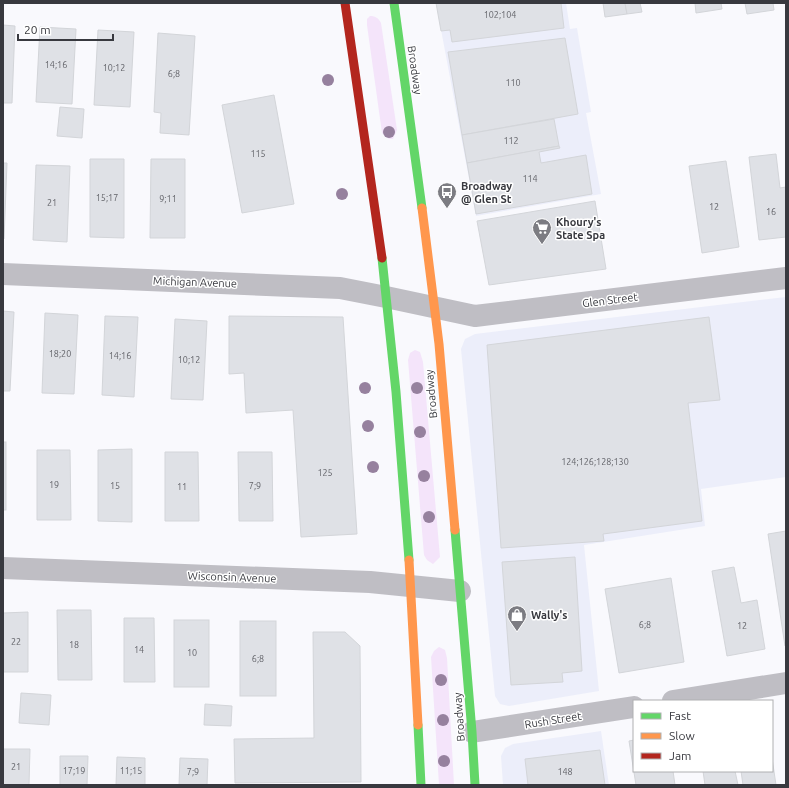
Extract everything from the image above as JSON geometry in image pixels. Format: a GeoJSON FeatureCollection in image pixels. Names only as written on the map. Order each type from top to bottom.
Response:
{"type":"FeatureCollection","features":[{"type":"Feature","properties":{"kind":"main road"},"geometry":{"type":"LineString","coordinates":[[345,3],[391,336],[411,586],[421,785]]}},
{"type":"Feature","properties":{"kind":"main road","name":"Broadway"},"geometry":{"type":"LineString","coordinates":[[394,3],[424,212],[435,307],[472,732],[475,785]]}},
{"type":"Feature","properties":{"kind":"street","name":"Michigan Avenue"},"geometry":{"type":"LineString","coordinates":[[3,274],[340,288],[435,307]]}},
{"type":"Feature","properties":{"kind":"street","name":"Glen Street"},"geometry":{"type":"LineString","coordinates":[[435,307],[475,316],[786,278]]}},
{"type":"Feature","properties":{"kind":"street","name":"Wisconsin Avenue"},"geometry":{"type":"LineString","coordinates":[[3,568],[370,582],[460,591]]}},
{"type":"Feature","properties":{"kind":"street"},"geometry":{"type":"LineString","coordinates":[[679,700],[786,683]]}},
{"type":"Feature","properties":{"kind":"street","name":"Rush Street"},"geometry":{"type":"LineString","coordinates":[[472,732],[633,707]]}},
{"type":"Feature","properties":{"kind":"shaded area"},"geometry":{"type":"Polygon","coordinates":[[[436,3],[566,3],[570,29],[577,28],[591,112],[586,113],[601,194],[476,216],[436,3]]]}},
{"type":"Feature","properties":{"kind":"shaded area"},"geometry":{"type":"Polygon","coordinates":[[[370,16],[374,16],[381,23],[397,130],[393,139],[389,139],[382,133],[367,25],[367,19],[370,16]]]}},
{"type":"Feature","properties":{"kind":"shaded area"},"geometry":{"type":"Polygon","coordinates":[[[786,297],[786,477],[701,489],[705,526],[584,545],[599,691],[509,706],[500,704],[495,696],[461,349],[465,339],[475,334],[786,297]]]}},
{"type":"Feature","properties":{"kind":"shaded area"},"geometry":{"type":"Polygon","coordinates":[[[415,350],[420,352],[423,362],[440,557],[433,564],[427,560],[424,555],[408,360],[410,353],[415,350]]]}},
{"type":"Feature","properties":{"kind":"shaded area"},"geometry":{"type":"Polygon","coordinates":[[[439,647],[445,650],[447,658],[454,785],[439,785],[431,657],[434,651],[439,647]]]}},
{"type":"Feature","properties":{"kind":"shaded area"},"geometry":{"type":"Polygon","coordinates":[[[601,731],[609,785],[503,785],[501,756],[505,748],[513,744],[601,731]]]}},
{"type":"Feature","properties":{"kind":"building"},"geometry":{"type":"Polygon","coordinates":[[[436,3],[561,3],[564,28],[452,42],[450,30],[441,31],[436,3]]]}},
{"type":"Feature","properties":{"kind":"building"},"geometry":{"type":"Polygon","coordinates":[[[603,3],[625,3],[627,14],[605,17],[603,3]]]}},
{"type":"Feature","properties":{"kind":"building"},"geometry":{"type":"Polygon","coordinates":[[[625,3],[640,3],[642,12],[627,14],[625,3]]]}},
{"type":"Feature","properties":{"kind":"building"},"geometry":{"type":"Polygon","coordinates":[[[695,3],[721,3],[722,9],[696,13],[695,3]]]}},
{"type":"Feature","properties":{"kind":"building"},"geometry":{"type":"Polygon","coordinates":[[[745,3],[773,3],[774,10],[747,14],[745,3]]]}},
{"type":"Feature","properties":{"kind":"building"},"geometry":{"type":"Polygon","coordinates":[[[3,25],[15,26],[12,103],[3,103],[3,25]]]}},
{"type":"Feature","properties":{"kind":"building"},"geometry":{"type":"Polygon","coordinates":[[[40,27],[76,29],[72,104],[36,102],[40,27]]]}},
{"type":"Feature","properties":{"kind":"building"},"geometry":{"type":"Polygon","coordinates":[[[98,30],[134,32],[130,107],[94,105],[98,30]]]}},
{"type":"Feature","properties":{"kind":"building"},"geometry":{"type":"Polygon","coordinates":[[[158,33],[195,36],[189,135],[160,133],[161,113],[154,112],[158,33]]]}},
{"type":"Feature","properties":{"kind":"building"},"geometry":{"type":"Polygon","coordinates":[[[565,38],[578,114],[462,135],[448,52],[565,38]]]}},
{"type":"Feature","properties":{"kind":"building"},"geometry":{"type":"Polygon","coordinates":[[[274,95],[294,204],[242,213],[222,105],[274,95]]]}},
{"type":"Feature","properties":{"kind":"building"},"geometry":{"type":"Polygon","coordinates":[[[60,107],[84,109],[82,138],[57,136],[60,107]]]}},
{"type":"Feature","properties":{"kind":"building"},"geometry":{"type":"Polygon","coordinates":[[[554,119],[559,146],[467,163],[462,135],[554,119]]]}},
{"type":"Feature","properties":{"kind":"building"},"geometry":{"type":"Polygon","coordinates":[[[559,146],[560,148],[539,152],[541,163],[586,155],[592,194],[476,214],[467,163],[559,146]]]}},
{"type":"Feature","properties":{"kind":"building"},"geometry":{"type":"Polygon","coordinates":[[[776,154],[780,188],[786,187],[786,237],[759,240],[749,157],[776,154]]]}},
{"type":"Feature","properties":{"kind":"building"},"geometry":{"type":"Polygon","coordinates":[[[90,159],[124,159],[124,238],[90,237],[90,159]]]}},
{"type":"Feature","properties":{"kind":"building"},"geometry":{"type":"Polygon","coordinates":[[[151,159],[185,159],[185,238],[150,238],[151,159]]]}},
{"type":"Feature","properties":{"kind":"building"},"geometry":{"type":"Polygon","coordinates":[[[726,161],[739,247],[702,253],[689,166],[726,161]]]}},
{"type":"Feature","properties":{"kind":"building"},"geometry":{"type":"Polygon","coordinates":[[[3,163],[7,163],[4,239],[3,239],[3,163]]]}},
{"type":"Feature","properties":{"kind":"building"},"geometry":{"type":"Polygon","coordinates":[[[36,165],[70,166],[67,242],[33,240],[36,165]]]}},
{"type":"Feature","properties":{"kind":"building","name":"Khoury's State Spa"},"geometry":{"type":"Polygon","coordinates":[[[595,201],[606,269],[489,285],[477,221],[595,201]]]}},
{"type":"Feature","properties":{"kind":"building"},"geometry":{"type":"Polygon","coordinates":[[[3,311],[14,312],[10,391],[3,391],[3,311]]]}},
{"type":"Feature","properties":{"kind":"building"},"geometry":{"type":"Polygon","coordinates":[[[45,313],[78,315],[74,394],[42,393],[45,313]]]}},
{"type":"Feature","properties":{"kind":"building"},"geometry":{"type":"Polygon","coordinates":[[[105,316],[138,317],[134,397],[102,395],[105,316]]]}},
{"type":"Feature","properties":{"kind":"building"},"geometry":{"type":"Polygon","coordinates":[[[229,316],[343,317],[357,534],[301,537],[293,410],[246,413],[244,373],[229,374],[229,316]]]}},
{"type":"Feature","properties":{"kind":"building"},"geometry":{"type":"Polygon","coordinates":[[[709,317],[720,400],[688,403],[702,521],[603,534],[604,541],[501,548],[487,345],[709,317]]]}},
{"type":"Feature","properties":{"kind":"building"},"geometry":{"type":"Polygon","coordinates":[[[175,319],[207,321],[203,400],[171,399],[175,319]]]}},
{"type":"Feature","properties":{"kind":"building"},"geometry":{"type":"Polygon","coordinates":[[[3,442],[6,442],[6,510],[3,510],[3,442]]]}},
{"type":"Feature","properties":{"kind":"building"},"geometry":{"type":"Polygon","coordinates":[[[132,449],[132,522],[98,521],[98,450],[132,449]]]}},
{"type":"Feature","properties":{"kind":"building"},"geometry":{"type":"Polygon","coordinates":[[[37,450],[70,450],[71,520],[37,520],[37,450]]]}},
{"type":"Feature","properties":{"kind":"building"},"geometry":{"type":"Polygon","coordinates":[[[165,452],[198,452],[199,521],[165,521],[165,452]]]}},
{"type":"Feature","properties":{"kind":"building"},"geometry":{"type":"Polygon","coordinates":[[[238,452],[272,452],[273,521],[239,521],[238,452]]]}},
{"type":"Feature","properties":{"kind":"building"},"geometry":{"type":"Polygon","coordinates":[[[786,531],[786,646],[785,646],[768,534],[786,531]]]}},
{"type":"Feature","properties":{"kind":"building"},"geometry":{"type":"Polygon","coordinates":[[[575,557],[582,671],[562,673],[563,682],[511,685],[502,562],[575,557]]]}},
{"type":"Feature","properties":{"kind":"building"},"geometry":{"type":"Polygon","coordinates":[[[734,567],[741,603],[757,600],[765,649],[727,656],[712,571],[734,567]]]}},
{"type":"Feature","properties":{"kind":"building"},"geometry":{"type":"Polygon","coordinates":[[[671,578],[684,662],[619,673],[605,589],[671,578]]]}},
{"type":"Feature","properties":{"kind":"building"},"geometry":{"type":"Polygon","coordinates":[[[57,610],[91,610],[92,680],[58,680],[57,610]]]}},
{"type":"Feature","properties":{"kind":"building"},"geometry":{"type":"Polygon","coordinates":[[[28,612],[28,672],[3,672],[3,613],[28,612]]]}},
{"type":"Feature","properties":{"kind":"building"},"geometry":{"type":"Polygon","coordinates":[[[124,618],[154,618],[155,682],[124,682],[124,618]]]}},
{"type":"Feature","properties":{"kind":"building"},"geometry":{"type":"Polygon","coordinates":[[[174,620],[209,620],[209,687],[174,687],[174,620]]]}},
{"type":"Feature","properties":{"kind":"building"},"geometry":{"type":"Polygon","coordinates":[[[240,621],[276,621],[276,696],[240,696],[240,621]]]}},
{"type":"Feature","properties":{"kind":"building"},"geometry":{"type":"Polygon","coordinates":[[[313,632],[345,632],[360,646],[361,782],[235,783],[234,739],[314,738],[313,632]]]}},
{"type":"Feature","properties":{"kind":"building"},"geometry":{"type":"Polygon","coordinates":[[[21,693],[51,695],[49,725],[19,723],[21,693]]]}},
{"type":"Feature","properties":{"kind":"building"},"geometry":{"type":"Polygon","coordinates":[[[205,704],[232,706],[231,726],[204,725],[205,704]]]}},
{"type":"Feature","properties":{"kind":"building"},"geometry":{"type":"Polygon","coordinates":[[[633,740],[633,766],[629,741],[633,740]]]}},
{"type":"Feature","properties":{"kind":"building"},"geometry":{"type":"Polygon","coordinates":[[[3,749],[30,749],[29,785],[3,785],[3,749]]]}},
{"type":"Feature","properties":{"kind":"building"},"geometry":{"type":"Polygon","coordinates":[[[600,750],[605,785],[528,785],[525,759],[600,750]]]}},
{"type":"Feature","properties":{"kind":"building"},"geometry":{"type":"Polygon","coordinates":[[[60,756],[88,756],[87,785],[60,785],[60,756]]]}},
{"type":"Feature","properties":{"kind":"building"},"geometry":{"type":"Polygon","coordinates":[[[117,757],[145,758],[145,785],[116,785],[117,757]]]}},
{"type":"Feature","properties":{"kind":"building"},"geometry":{"type":"Polygon","coordinates":[[[180,758],[208,759],[207,785],[179,785],[180,758]]]}},
{"type":"Feature","properties":{"kind":"building"},"geometry":{"type":"Polygon","coordinates":[[[773,765],[776,785],[743,785],[741,772],[773,772],[773,765]]]}},
{"type":"Feature","properties":{"kind":"building"},"geometry":{"type":"Polygon","coordinates":[[[634,772],[673,772],[675,785],[636,785],[634,772]]]}},
{"type":"Feature","properties":{"kind":"building"},"geometry":{"type":"Polygon","coordinates":[[[703,772],[735,772],[738,785],[705,785],[703,772]]]}},
{"type":"Feature","properties":{"kind":"traffic: fast"},"geometry":{"type":"LineString","coordinates":[[394,3],[422,208]]}},
{"type":"Feature","properties":{"kind":"traffic: fast"},"geometry":{"type":"LineString","coordinates":[[382,258],[396,392],[409,560]]}},
{"type":"Feature","properties":{"kind":"traffic: fast"},"geometry":{"type":"LineString","coordinates":[[455,530],[475,785]]}},
{"type":"Feature","properties":{"kind":"traffic: fast"},"geometry":{"type":"LineString","coordinates":[[418,725],[421,785]]}},
{"type":"Feature","properties":{"kind":"traffic: slow"},"geometry":{"type":"LineString","coordinates":[[422,208],[439,344],[455,530]]}},
{"type":"Feature","properties":{"kind":"traffic: slow"},"geometry":{"type":"LineString","coordinates":[[409,560],[418,725]]}},
{"type":"Feature","properties":{"kind":"traffic: jam"},"geometry":{"type":"LineString","coordinates":[[345,3],[382,258]]}},
{"type":"Feature","properties":{"kind":"place","name":"Broadway @ Glen St"},"geometry":{"type":"Point","coordinates":[447,209]}},
{"type":"Feature","properties":{"kind":"place","name":"Khoury's State Spa"},"geometry":{"type":"Point","coordinates":[542,245]}},
{"type":"Feature","properties":{"kind":"place","name":"Wally's"},"geometry":{"type":"Point","coordinates":[517,632]}}]}
